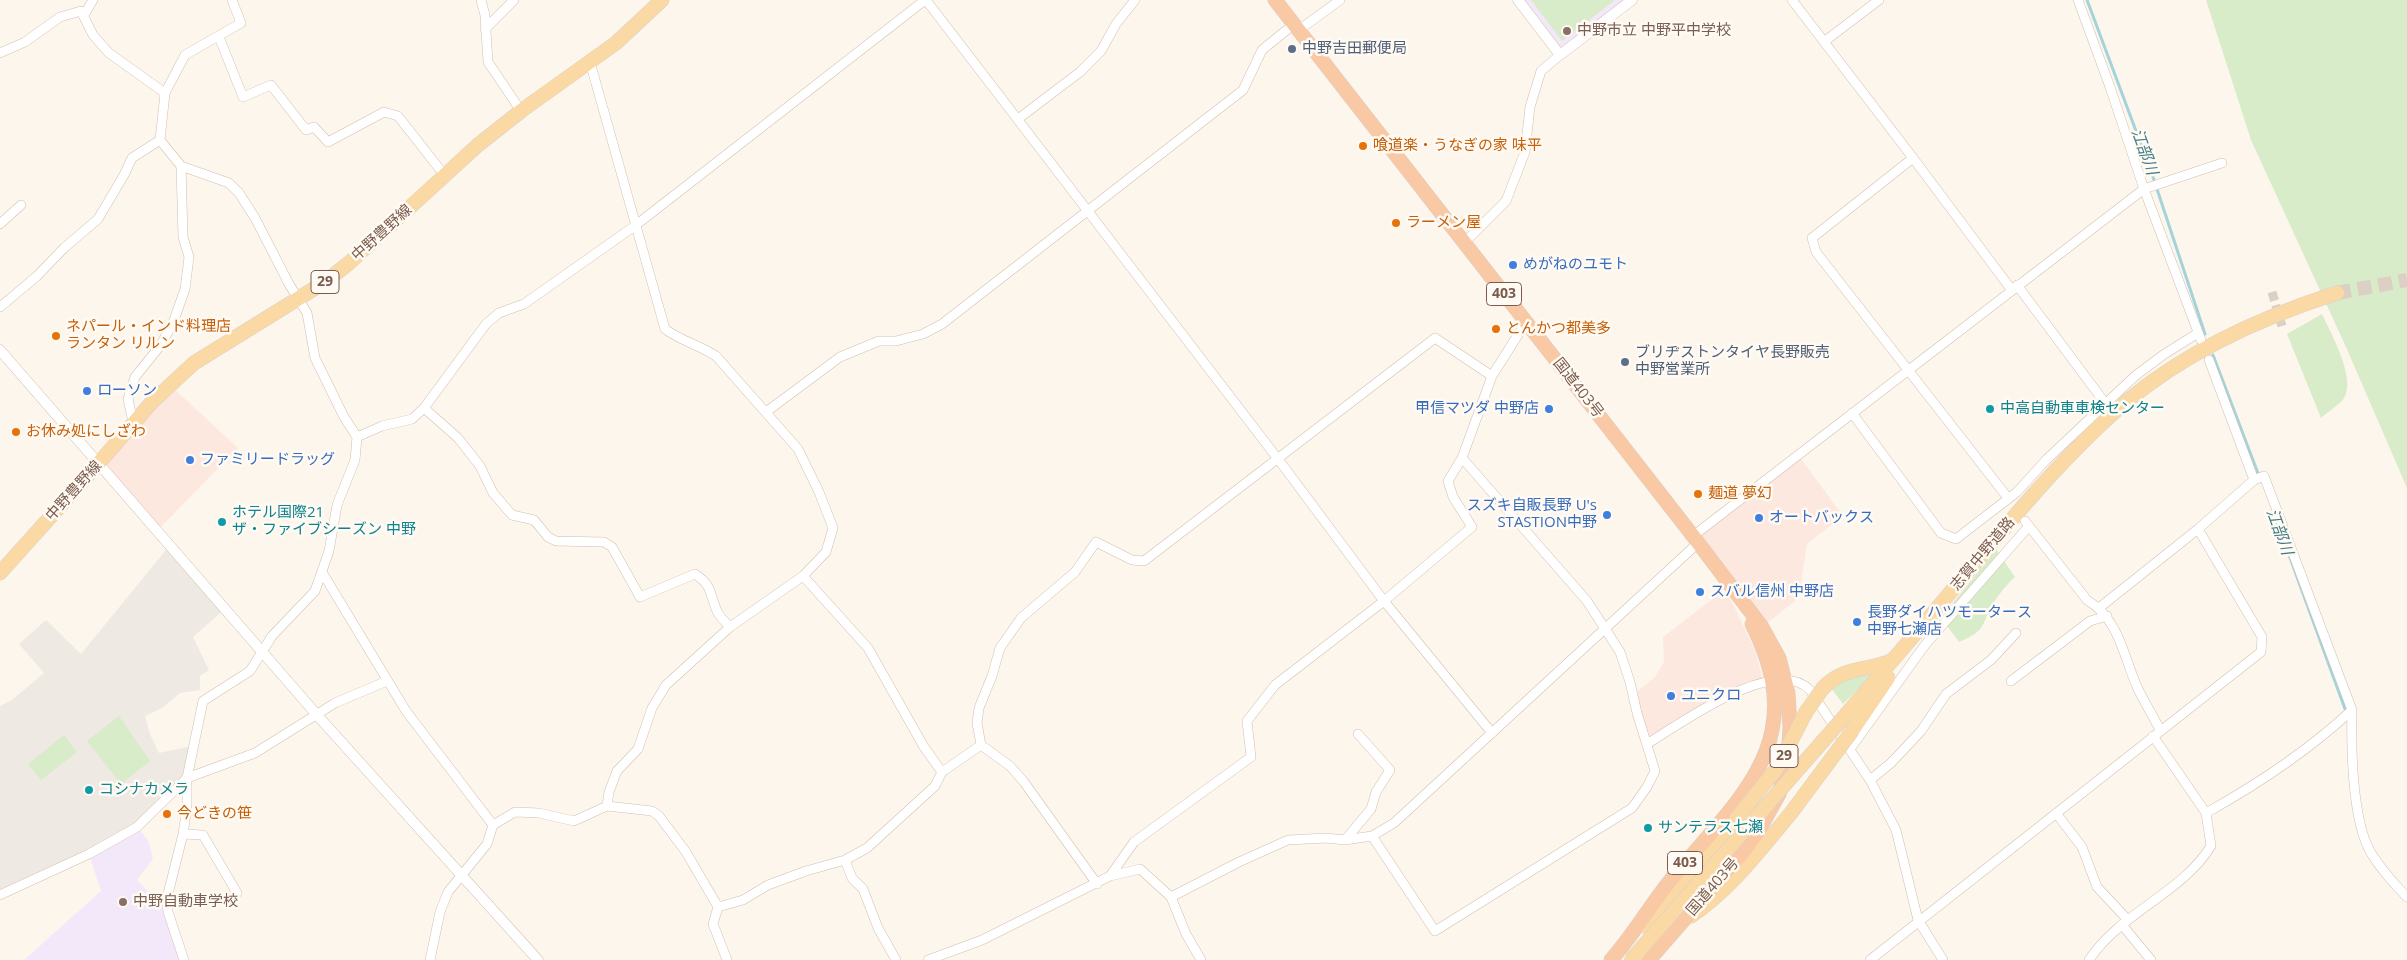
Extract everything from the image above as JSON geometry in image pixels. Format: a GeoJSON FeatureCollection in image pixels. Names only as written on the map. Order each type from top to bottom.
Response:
{"type":"FeatureCollection","features":[{"type":"Feature","properties":{"kind":"highway","name":"国道403号"},"geometry":{"type":"LineString","coordinates":[[1275,0],[1695,539],[1731,589],[1768,635],[1779,658],[1774,719],[1769,742],[1759,767],[1740,799],[1672,879],[1614,956]]}},
{"type":"Feature","properties":{"kind":"highway","name":"国道403号"},"geometry":{"type":"LineString","coordinates":[[1649,960],[1744,851],[1759,830],[1779,794],[1785,771],[1790,727],[1778,681]]}},
{"type":"Feature","properties":{"kind":"highway"},"geometry":{"type":"LineString","coordinates":[[1759,767],[1769,766],[1785,771]]}},
{"type":"Feature","properties":{"kind":"main road","name":"中野豊野線"},"geometry":{"type":"LineString","coordinates":[[2,565],[98,464],[134,422],[194,363],[253,325],[299,300],[349,263],[478,145],[521,111],[616,43],[662,0]]}},
{"type":"Feature","properties":{"kind":"main road","name":"志賀中野道路"},"geometry":{"type":"LineString","coordinates":[[1631,960],[1917,634],[2044,484],[2089,436],[2127,401],[2179,364],[2229,336],[2277,314],[2337,294]]}},
{"type":"Feature","properties":{"kind":"main road","name":"29"},"geometry":{"type":"LineString","coordinates":[[1683,922],[1714,900],[1791,813],[1852,731],[1917,634]]}},
{"type":"Feature","properties":{"kind":"main road","name":"29"},"geometry":{"type":"LineString","coordinates":[[1614,956],[1636,934],[1736,819],[1777,768],[1806,712],[1823,688],[1835,677],[1852,670],[1884,664],[1893,660]]}},
{"type":"Feature","properties":{"kind":"street"},"geometry":{"type":"LineString","coordinates":[[84,15],[93,0]]}},
{"type":"Feature","properties":{"kind":"street"},"geometry":{"type":"LineString","coordinates":[[184,960],[168,912],[167,898],[183,834],[187,807],[186,778],[203,701],[250,671],[272,636],[315,591],[324,560],[329,551],[337,505],[355,460],[357,437],[344,416],[315,358],[307,312],[239,193],[229,183],[181,166],[160,140],[165,93],[184,55],[241,23],[232,0]]}},
{"type":"Feature","properties":{"kind":"street"},"geometry":{"type":"LineString","coordinates":[[481,0],[488,62],[521,111]]}},
{"type":"Feature","properties":{"kind":"street"},"geometry":{"type":"LineString","coordinates":[[485,29],[514,0]]}},
{"type":"Feature","properties":{"kind":"street"},"geometry":{"type":"LineString","coordinates":[[357,437],[382,426],[412,419],[424,408],[486,324],[499,313],[524,304],[636,225],[925,0],[1278,459],[1384,601],[1492,733]]}},
{"type":"Feature","properties":{"kind":"street"},"geometry":{"type":"LineString","coordinates":[[1018,119],[1080,72],[1101,51],[1116,24],[1135,0]]}},
{"type":"Feature","properties":{"kind":"street"},"geometry":{"type":"LineString","coordinates":[[766,412],[840,357],[879,341],[896,341],[923,334],[942,324],[1243,90],[1262,50],[1340,0]]}},
{"type":"Feature","properties":{"kind":"street"},"geometry":{"type":"LineString","coordinates":[[1518,0],[1560,56]]}},
{"type":"Feature","properties":{"kind":"street"},"geometry":{"type":"LineString","coordinates":[[1464,244],[1506,201],[1526,152],[1530,107],[1541,71],[1632,0]]}},
{"type":"Feature","properties":{"kind":"street"},"geometry":{"type":"LineString","coordinates":[[1792,0],[2105,403]]}},
{"type":"Feature","properties":{"kind":"street"},"geometry":{"type":"LineString","coordinates":[[1825,41],[1880,0]]}},
{"type":"Feature","properties":{"kind":"street"},"geometry":{"type":"LineString","coordinates":[[1852,413],[1941,533],[1956,539],[2008,498],[2105,403],[2156,360],[2200,336],[2144,189],[2110,87],[2078,0]]}},
{"type":"Feature","properties":{"kind":"street"},"geometry":{"type":"LineString","coordinates":[[0,53],[25,42],[60,17],[80,11],[84,15],[93,35],[109,53],[165,93]]}},
{"type":"Feature","properties":{"kind":"street"},"geometry":{"type":"LineString","coordinates":[[219,36],[244,97],[271,85],[306,130],[314,127],[328,142],[384,112],[398,116],[445,176]]}},
{"type":"Feature","properties":{"kind":"street"},"geometry":{"type":"LineString","coordinates":[[590,62],[665,329],[681,340],[699,345],[716,356],[798,449],[819,492],[833,528],[826,552],[803,576],[730,627],[666,685],[652,708],[638,749],[617,772],[609,792],[607,806]]}},
{"type":"Feature","properties":{"kind":"street"},"geometry":{"type":"LineString","coordinates":[[0,307],[37,276],[64,248],[98,219],[124,176],[132,158],[160,140]]}},
{"type":"Feature","properties":{"kind":"street"},"geometry":{"type":"LineString","coordinates":[[1913,158],[1812,238],[1816,252],[2008,498]]}},
{"type":"Feature","properties":{"kind":"street"},"geometry":{"type":"LineString","coordinates":[[1171,898],[1239,862],[1288,840],[1326,838],[1346,840],[1372,836],[1394,823],[1604,629],[1695,539],[1852,413],[2144,189],[2222,163]]}},
{"type":"Feature","properties":{"kind":"street"},"geometry":{"type":"LineString","coordinates":[[134,422],[128,398],[135,377],[160,346],[173,323],[185,289],[189,258],[183,237],[181,166]]}},
{"type":"Feature","properties":{"kind":"street"},"geometry":{"type":"LineString","coordinates":[[0,224],[21,205]]}},
{"type":"Feature","properties":{"kind":"street"},"geometry":{"type":"LineString","coordinates":[[1110,876],[1134,842],[1251,757],[1247,722],[1275,685],[1384,601],[1472,527],[1453,497],[1448,481],[1462,458],[1492,376],[1526,322]]}},
{"type":"Feature","properties":{"kind":"street"},"geometry":{"type":"LineString","coordinates":[[1097,884],[1024,782],[1010,766],[982,745],[977,723],[979,708],[992,676],[1000,648],[1021,618],[1075,572],[1096,542],[1132,560],[1144,562],[1435,338],[1492,376]]}},
{"type":"Feature","properties":{"kind":"street"},"geometry":{"type":"LineString","coordinates":[[0,350],[317,715],[538,960]]}},
{"type":"Feature","properties":{"kind":"street"},"geometry":{"type":"LineString","coordinates":[[2209,360],[2254,480]]}},
{"type":"Feature","properties":{"kind":"street"},"geometry":{"type":"LineString","coordinates":[[424,408],[458,438],[480,466],[492,494],[512,515],[534,520],[548,537],[556,541],[604,542],[612,547],[640,597],[695,574],[707,582],[714,597],[717,613],[730,627]]}},
{"type":"Feature","properties":{"kind":"street"},"geometry":{"type":"LineString","coordinates":[[1372,836],[1435,931],[1632,808],[1647,787],[1654,771],[1620,652],[1587,602],[1462,458]]}},
{"type":"Feature","properties":{"kind":"street"},"geometry":{"type":"LineString","coordinates":[[2099,608],[2198,529],[2254,480],[2264,476],[2352,710],[2351,740],[2358,819],[2370,851],[2390,880],[2407,898]]}},
{"type":"Feature","properties":{"kind":"street"},"geometry":{"type":"LineString","coordinates":[[1850,750],[1925,645],[2027,523],[2087,600],[2107,616],[2131,667],[2137,687],[2160,730]]}},
{"type":"Feature","properties":{"kind":"street"},"geometry":{"type":"LineString","coordinates":[[1870,960],[1918,920],[2261,652],[2262,637],[2198,529]]}},
{"type":"Feature","properties":{"kind":"street"},"geometry":{"type":"LineString","coordinates":[[322,572],[406,711],[493,824]]}},
{"type":"Feature","properties":{"kind":"street"},"geometry":{"type":"LineString","coordinates":[[803,576],[868,648],[924,747],[942,772]]}},
{"type":"Feature","properties":{"kind":"street"},"geometry":{"type":"LineString","coordinates":[[2012,682],[2090,621],[2107,616]]}},
{"type":"Feature","properties":{"kind":"street"},"geometry":{"type":"LineString","coordinates":[[1870,780],[1891,763],[1921,731],[1946,694],[1991,660],[2016,633]]}},
{"type":"Feature","properties":{"kind":"street"},"geometry":{"type":"LineString","coordinates":[[1647,744],[1740,689],[1778,681],[1803,683],[1810,690],[1870,780],[1896,830],[1918,920],[1943,960]]}},
{"type":"Feature","properties":{"kind":"street"},"geometry":{"type":"LineString","coordinates":[[0,895],[80,858],[137,827],[186,778],[255,753],[335,703],[387,682]]}},
{"type":"Feature","properties":{"kind":"street"},"geometry":{"type":"LineString","coordinates":[[2206,813],[2249,789],[2334,727],[2352,710]]}},
{"type":"Feature","properties":{"kind":"street"},"geometry":{"type":"LineString","coordinates":[[1346,840],[1371,809],[1376,792],[1390,770],[1358,734]]}},
{"type":"Feature","properties":{"kind":"street"},"geometry":{"type":"LineString","coordinates":[[2089,960],[2125,923],[2201,862],[2211,846],[2206,813],[2153,736]]}},
{"type":"Feature","properties":{"kind":"street"},"geometry":{"type":"LineString","coordinates":[[718,907],[743,900],[768,886],[791,877],[845,860],[867,848],[936,786],[942,772],[982,745]]}},
{"type":"Feature","properties":{"kind":"street"},"geometry":{"type":"LineString","coordinates":[[430,960],[440,912],[448,892],[487,844],[493,824],[515,812],[539,813],[574,820],[607,806],[652,811],[659,816],[686,852],[718,907],[713,924],[727,960]]}},
{"type":"Feature","properties":{"kind":"street"},"geometry":{"type":"LineString","coordinates":[[2056,814],[2082,847],[2097,887],[2151,960]]}},
{"type":"Feature","properties":{"kind":"street"},"geometry":{"type":"LineString","coordinates":[[183,834],[203,835],[238,893]]}},
{"type":"Feature","properties":{"kind":"street"},"geometry":{"type":"LineString","coordinates":[[845,860],[852,878],[864,889],[878,928],[896,960]]}},
{"type":"Feature","properties":{"kind":"street"},"geometry":{"type":"LineString","coordinates":[[928,960],[982,940],[1110,876],[1140,869],[1171,898],[1186,934],[1201,960]]}},
{"type":"Feature","properties":{"kind":"shaded area","name":"中野市立 中野平中学校"},"geometry":{"type":"Polygon","coordinates":[[[1518,0],[1632,0],[1560,55],[1518,0]]]}},
{"type":"Feature","properties":{"kind":"shaded area"},"geometry":{"type":"Polygon","coordinates":[[[170,385],[238,448],[157,531],[98,464],[170,385]]]}},
{"type":"Feature","properties":{"kind":"shaded area"},"geometry":{"type":"Polygon","coordinates":[[[1799,456],[1843,516],[1807,544],[1800,588],[1795,601],[1762,627],[1693,536],[1799,456]]]}},
{"type":"Feature","properties":{"kind":"shaded area"},"geometry":{"type":"Polygon","coordinates":[[[170,545],[225,609],[193,637],[209,670],[200,676],[200,690],[180,693],[162,708],[145,716],[150,734],[159,753],[192,746],[187,778],[137,827],[0,895],[0,706],[12,700],[44,673],[19,644],[46,620],[81,654],[170,545]]]}},
{"type":"Feature","properties":{"kind":"shaded area"},"geometry":{"type":"Polygon","coordinates":[[[1723,591],[1732,602],[1756,653],[1763,682],[1647,744],[1633,695],[1655,677],[1664,662],[1663,637],[1723,591]]]}},
{"type":"Feature","properties":{"kind":"shaded area","name":"中野自動車学校"},"geometry":{"type":"Polygon","coordinates":[[[137,827],[148,840],[153,859],[137,880],[168,912],[184,960],[24,960],[101,891],[89,854],[137,827]]]}},
{"type":"Feature","properties":{"kind":"green space"},"geometry":{"type":"Polygon","coordinates":[[[1531,0],[1615,0],[1562,41],[1531,0]]]}},
{"type":"Feature","properties":{"kind":"green space"},"geometry":{"type":"Polygon","coordinates":[[[2206,0],[2407,0],[2407,488],[2346,347],[2251,140],[2206,0]]]}},
{"type":"Feature","properties":{"kind":"green space"},"geometry":{"type":"Polygon","coordinates":[[[2322,314],[2342,358],[2347,382],[2346,393],[2342,401],[2321,418],[2287,334],[2322,314]]]}},
{"type":"Feature","properties":{"kind":"green space"},"geometry":{"type":"Polygon","coordinates":[[[1996,549],[2015,577],[1994,602],[1979,630],[1959,642],[1941,618],[1996,549]]]}},
{"type":"Feature","properties":{"kind":"green space"},"geometry":{"type":"Polygon","coordinates":[[[1875,672],[1843,704],[1831,688],[1847,677],[1875,672]]]}},
{"type":"Feature","properties":{"kind":"green space"},"geometry":{"type":"Polygon","coordinates":[[[119,716],[150,761],[121,784],[87,741],[119,716]]]}},
{"type":"Feature","properties":{"kind":"green space"},"geometry":{"type":"Polygon","coordinates":[[[64,735],[77,752],[41,780],[28,764],[64,735]]]}},
{"type":"Feature","properties":{"kind":"waterway","name":"江部川"},"geometry":{"type":"LineString","coordinates":[[2087,0],[2151,171],[2205,334]]}},
{"type":"Feature","properties":{"kind":"waterway","name":"江部川"},"geometry":{"type":"LineString","coordinates":[[2213,355],[2259,476]]}},
{"type":"Feature","properties":{"kind":"waterway","name":"江部川"},"geometry":{"type":"LineString","coordinates":[[2276,519],[2345,709]]}},
{"type":"Feature","properties":{"kind":"tunnel"},"geometry":{"type":"LineString","coordinates":[[2337,293],[2407,280]]}},
{"type":"Feature","properties":{"kind":"tunnel"},"geometry":{"type":"LineString","coordinates":[[2272,292],[2282,326]]}},
{"type":"Feature","properties":{"kind":"place","name":"中野市立 中野平中学校"},"geometry":{"type":"Point","coordinates":[1567,31]}},
{"type":"Feature","properties":{"kind":"place","name":"中野吉田郵便局"},"geometry":{"type":"Point","coordinates":[1292,49]}},
{"type":"Feature","properties":{"kind":"place","name":"喰道楽・うなぎの家 味平"},"geometry":{"type":"Point","coordinates":[1363,146]}},
{"type":"Feature","properties":{"kind":"place","name":"ラーメン屋"},"geometry":{"type":"Point","coordinates":[1396,223]}},
{"type":"Feature","properties":{"kind":"place","name":"めがねのユモト"},"geometry":{"type":"Point","coordinates":[1513,265]}},
{"type":"Feature","properties":{"kind":"place","name":"とんかつ都美多"},"geometry":{"type":"Point","coordinates":[1496,329]}},
{"type":"Feature","properties":{"kind":"place","name":"ネパール・インド料理店 ランタン リルン"},"geometry":{"type":"Point","coordinates":[56,336]}},
{"type":"Feature","properties":{"kind":"place","name":"ブリヂストンタイヤ長野販売 中野営業所"},"geometry":{"type":"Point","coordinates":[1625,362]}},
{"type":"Feature","properties":{"kind":"place","name":"ローソン"},"geometry":{"type":"Point","coordinates":[87,391]}},
{"type":"Feature","properties":{"kind":"place","name":"甲信マツダ 中野店"},"geometry":{"type":"Point","coordinates":[1549,409]}},
{"type":"Feature","properties":{"kind":"place","name":"中高自動車車検センター"},"geometry":{"type":"Point","coordinates":[1990,409]}},
{"type":"Feature","properties":{"kind":"place","name":"お休み処にしざわ"},"geometry":{"type":"Point","coordinates":[16,432]}},
{"type":"Feature","properties":{"kind":"place","name":"ファミリードラッグ"},"geometry":{"type":"Point","coordinates":[190,460]}},
{"type":"Feature","properties":{"kind":"place","name":"麺道 夢幻"},"geometry":{"type":"Point","coordinates":[1698,494]}},
{"type":"Feature","properties":{"kind":"place","name":"スズキ自販長野 U's STASTION中野"},"geometry":{"type":"Point","coordinates":[1607,515]}},
{"type":"Feature","properties":{"kind":"place","name":"オートバックス"},"geometry":{"type":"Point","coordinates":[1759,518]}},
{"type":"Feature","properties":{"kind":"place","name":"ホテル国際21 ザ・ファイブシーズン 中野"},"geometry":{"type":"Point","coordinates":[222,522]}},
{"type":"Feature","properties":{"kind":"place","name":"スバル信州 中野店"},"geometry":{"type":"Point","coordinates":[1700,592]}},
{"type":"Feature","properties":{"kind":"place","name":"長野ダイハツモータース 中野七瀬店"},"geometry":{"type":"Point","coordinates":[1857,622]}},
{"type":"Feature","properties":{"kind":"place","name":"ユニクロ"},"geometry":{"type":"Point","coordinates":[1671,696]}},
{"type":"Feature","properties":{"kind":"place","name":"コシナカメラ"},"geometry":{"type":"Point","coordinates":[89,790]}},
{"type":"Feature","properties":{"kind":"place","name":"今どきの笹"},"geometry":{"type":"Point","coordinates":[167,814]}},
{"type":"Feature","properties":{"kind":"place","name":"サンテラス七瀬"},"geometry":{"type":"Point","coordinates":[1648,828]}},
{"type":"Feature","properties":{"kind":"place","name":"中野自動車学校"},"geometry":{"type":"Point","coordinates":[123,902]}}]}
